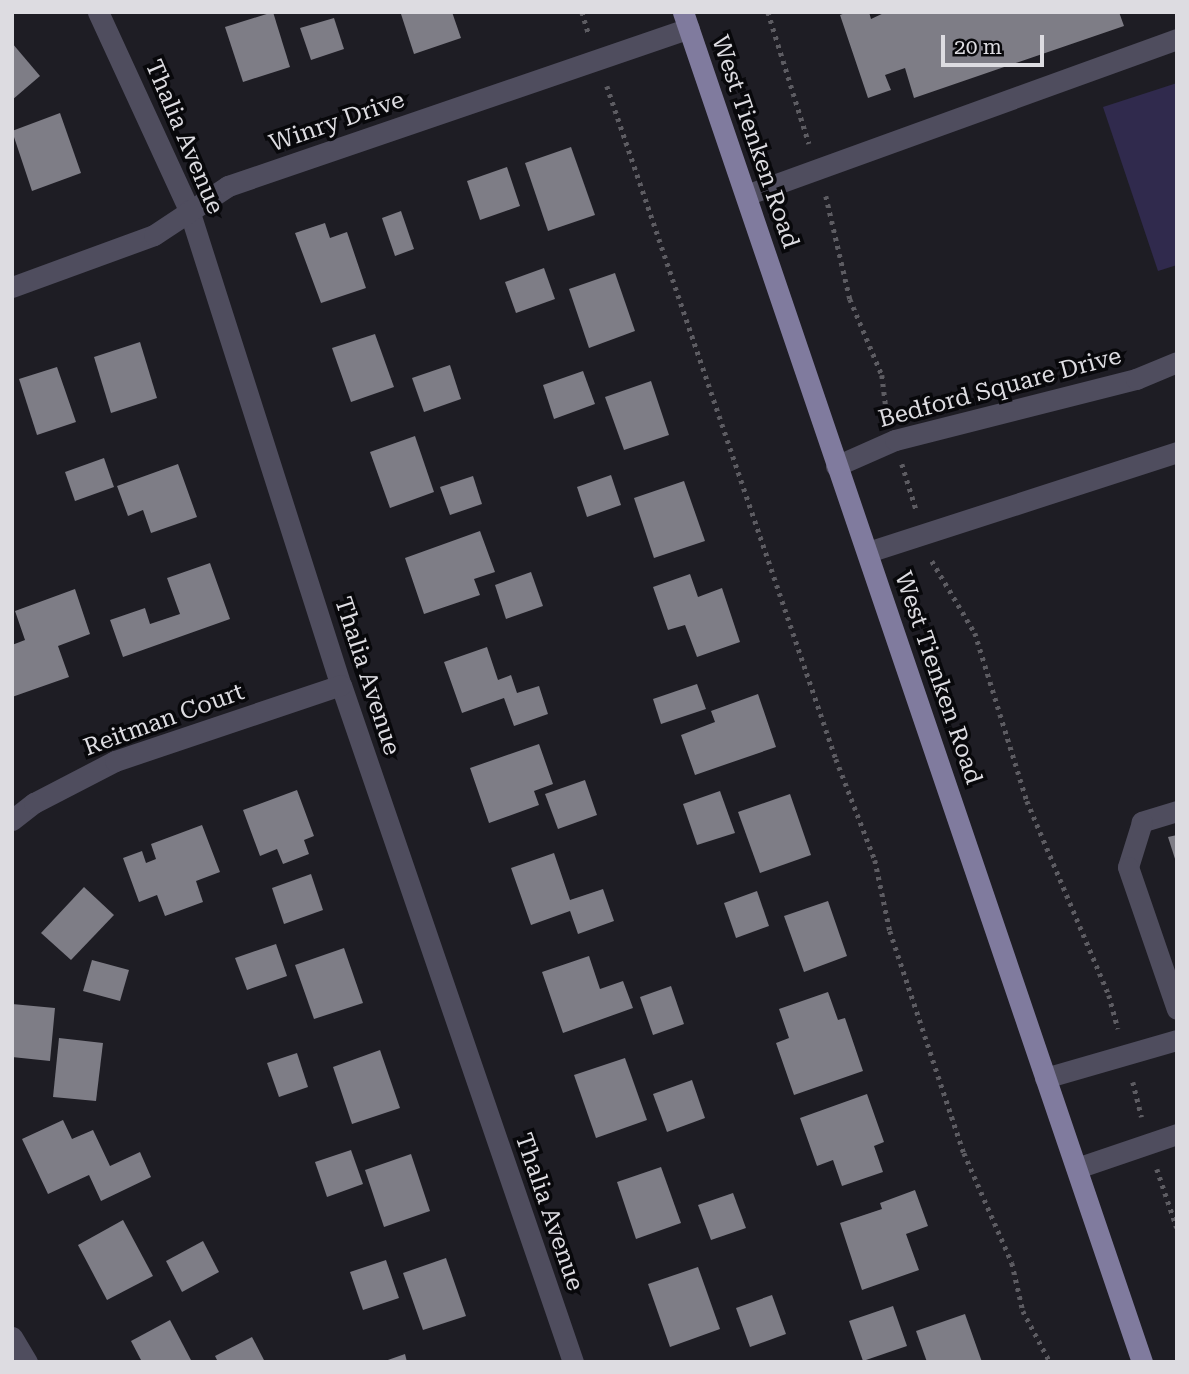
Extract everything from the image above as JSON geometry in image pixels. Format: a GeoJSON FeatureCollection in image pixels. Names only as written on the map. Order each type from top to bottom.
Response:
{"type":"FeatureCollection","features":[{"type":"Feature","properties":{"kind":"main road","name":"West Tienken Road"},"geometry":{"type":"LineString","coordinates":[[686,20],[1142,1362]]}},
{"type":"Feature","properties":{"kind":"street","name":"Thalia Avenue"},"geometry":{"type":"LineString","coordinates":[[98,12],[189,210],[341,685],[573,1362]]}},
{"type":"Feature","properties":{"kind":"street","name":"Winry Drive"},"geometry":{"type":"LineString","coordinates":[[12,287],[154,235],[229,186],[598,60],[686,20]]}},
{"type":"Feature","properties":{"kind":"street"},"geometry":{"type":"LineString","coordinates":[[746,195],[1177,39]]}},
{"type":"Feature","properties":{"kind":"street","name":"Bedford Square Drive"},"geometry":{"type":"LineString","coordinates":[[836,466],[895,440],[1136,379],[1177,362]]}},
{"type":"Feature","properties":{"kind":"street"},"geometry":{"type":"LineString","coordinates":[[868,552],[1177,452]]}},
{"type":"Feature","properties":{"kind":"street","name":"Reitman Court"},"geometry":{"type":"LineString","coordinates":[[12,820],[34,803],[115,761],[341,685]]}},
{"type":"Feature","properties":{"kind":"street"},"geometry":{"type":"LineString","coordinates":[[1177,811],[1142,822],[1128,867],[1177,1009]]}},
{"type":"Feature","properties":{"kind":"street"},"geometry":{"type":"LineString","coordinates":[[1045,1078],[1177,1040]]}},
{"type":"Feature","properties":{"kind":"street"},"geometry":{"type":"LineString","coordinates":[[1077,1168],[1177,1134]]}},
{"type":"Feature","properties":{"kind":"street"},"geometry":{"type":"LineString","coordinates":[[12,1337],[27,1362]]}},
{"type":"Feature","properties":{"kind":"path"},"geometry":{"type":"LineString","coordinates":[[582,12],[836,759],[875,860],[890,931],[964,1153],[1012,1263],[1023,1311],[1050,1362]]}},
{"type":"Feature","properties":{"kind":"path"},"geometry":{"type":"LineString","coordinates":[[768,12],[817,169],[850,299],[882,374],[895,440],[933,562],[975,633],[1027,801],[1109,995],[1149,1144],[1177,1228]]}},
{"type":"Feature","properties":{"kind":"shaded area"},"geometry":{"type":"Polygon","coordinates":[[[1177,83],[1177,265],[1158,271],[1103,107],[1177,83]]]}},
{"type":"Feature","properties":{"kind":"building"},"geometry":{"type":"Polygon","coordinates":[[[273,12],[290,67],[243,82],[225,27],[273,12]]]}},
{"type":"Feature","properties":{"kind":"building"},"geometry":{"type":"Polygon","coordinates":[[[452,12],[461,38],[414,54],[401,14],[452,12]]]}},
{"type":"Feature","properties":{"kind":"building"},"geometry":{"type":"Polygon","coordinates":[[[848,12],[869,12],[871,19],[886,12],[1119,12],[1124,26],[914,98],[905,68],[885,75],[891,90],[868,98],[840,15],[848,12]]]}},
{"type":"Feature","properties":{"kind":"building"},"geometry":{"type":"Polygon","coordinates":[[[334,18],[344,49],[311,60],[300,28],[334,18]]]}},
{"type":"Feature","properties":{"kind":"building"},"geometry":{"type":"Polygon","coordinates":[[[12,43],[40,76],[12,100],[12,43]]]}},
{"type":"Feature","properties":{"kind":"building"},"geometry":{"type":"Polygon","coordinates":[[[60,113],[81,173],[32,191],[12,131],[60,113]]]}},
{"type":"Feature","properties":{"kind":"building"},"geometry":{"type":"Polygon","coordinates":[[[571,147],[595,215],[548,231],[525,163],[571,147]]]}},
{"type":"Feature","properties":{"kind":"building"},"geometry":{"type":"Polygon","coordinates":[[[507,167],[520,206],[480,220],[467,181],[507,167]]]}},
{"type":"Feature","properties":{"kind":"building"},"geometry":{"type":"Polygon","coordinates":[[[401,211],[414,249],[395,256],[382,218],[401,211]]]}},
{"type":"Feature","properties":{"kind":"building"},"geometry":{"type":"Polygon","coordinates":[[[325,223],[330,238],[347,232],[366,288],[321,303],[295,233],[325,223]]]}},
{"type":"Feature","properties":{"kind":"building"},"geometry":{"type":"Polygon","coordinates":[[[544,268],[555,299],[516,313],[505,282],[544,268]]]}},
{"type":"Feature","properties":{"kind":"building"},"geometry":{"type":"Polygon","coordinates":[[[615,273],[635,331],[589,348],[569,289],[615,273]]]}},
{"type":"Feature","properties":{"kind":"building"},"geometry":{"type":"Polygon","coordinates":[[[375,334],[394,387],[351,402],[332,348],[375,334]]]}},
{"type":"Feature","properties":{"kind":"building"},"geometry":{"type":"Polygon","coordinates":[[[140,342],[157,398],[111,413],[94,357],[140,342]]]}},
{"type":"Feature","properties":{"kind":"building"},"geometry":{"type":"Polygon","coordinates":[[[450,365],[461,399],[424,412],[412,378],[450,365]]]}},
{"type":"Feature","properties":{"kind":"building"},"geometry":{"type":"Polygon","coordinates":[[[57,367],[76,422],[37,435],[19,379],[57,367]]]}},
{"type":"Feature","properties":{"kind":"building"},"geometry":{"type":"Polygon","coordinates":[[[583,371],[595,404],[554,419],[543,385],[583,371]]]}},
{"type":"Feature","properties":{"kind":"building"},"geometry":{"type":"Polygon","coordinates":[[[651,381],[669,435],[624,450],[605,397],[651,381]]]}},
{"type":"Feature","properties":{"kind":"building"},"geometry":{"type":"Polygon","coordinates":[[[415,436],[434,492],[390,508],[370,452],[415,436]]]}},
{"type":"Feature","properties":{"kind":"building"},"geometry":{"type":"Polygon","coordinates":[[[104,458],[114,487],[75,501],[65,472],[104,458]]]}},
{"type":"Feature","properties":{"kind":"building"},"geometry":{"type":"Polygon","coordinates":[[[178,464],[197,517],[151,533],[143,510],[128,516],[117,486],[178,464]]]}},
{"type":"Feature","properties":{"kind":"building"},"geometry":{"type":"Polygon","coordinates":[[[611,475],[621,505],[587,517],[577,487],[611,475]]]}},
{"type":"Feature","properties":{"kind":"building"},"geometry":{"type":"Polygon","coordinates":[[[473,476],[482,504],[450,515],[440,487],[473,476]]]}},
{"type":"Feature","properties":{"kind":"building"},"geometry":{"type":"Polygon","coordinates":[[[684,481],[705,541],[654,558],[634,498],[684,481]]]}},
{"type":"Feature","properties":{"kind":"building"},"geometry":{"type":"Polygon","coordinates":[[[480,531],[495,572],[474,579],[480,595],[424,614],[405,558],[480,531]]]}},
{"type":"Feature","properties":{"kind":"building"},"geometry":{"type":"Polygon","coordinates":[[[210,563],[230,619],[123,657],[110,620],[145,608],[150,624],[180,614],[167,578],[210,563]]]}},
{"type":"Feature","properties":{"kind":"building"},"geometry":{"type":"Polygon","coordinates":[[[531,572],[543,606],[506,619],[495,585],[531,572]]]}},
{"type":"Feature","properties":{"kind":"building"},"geometry":{"type":"Polygon","coordinates":[[[690,574],[698,597],[722,588],[740,642],[697,657],[685,625],[668,630],[653,587],[690,574]]]}},
{"type":"Feature","properties":{"kind":"building"},"geometry":{"type":"Polygon","coordinates":[[[75,589],[90,634],[58,646],[69,677],[12,697],[12,645],[25,640],[15,611],[75,589]]]}},
{"type":"Feature","properties":{"kind":"building"},"geometry":{"type":"Polygon","coordinates":[[[487,647],[498,680],[511,675],[517,693],[539,686],[548,714],[514,726],[504,698],[462,713],[444,662],[487,647]]]}},
{"type":"Feature","properties":{"kind":"building"},"geometry":{"type":"Polygon","coordinates":[[[697,684],[706,709],[661,724],[653,699],[697,684]]]}},
{"type":"Feature","properties":{"kind":"building"},"geometry":{"type":"Polygon","coordinates":[[[758,694],[776,747],[695,775],[681,735],[715,722],[711,711],[758,694]]]}},
{"type":"Feature","properties":{"kind":"building"},"geometry":{"type":"Polygon","coordinates":[[[539,744],[553,784],[534,791],[539,805],[489,823],[470,768],[539,744]]]}},
{"type":"Feature","properties":{"kind":"building"},"geometry":{"type":"Polygon","coordinates":[[[585,780],[597,815],[558,829],[545,794],[585,780]]]}},
{"type":"Feature","properties":{"kind":"building"},"geometry":{"type":"Polygon","coordinates":[[[297,790],[314,836],[304,840],[309,854],[283,864],[277,849],[260,856],[243,810],[297,790]]]}},
{"type":"Feature","properties":{"kind":"building"},"geometry":{"type":"Polygon","coordinates":[[[720,791],[735,833],[697,845],[683,804],[720,791]]]}},
{"type":"Feature","properties":{"kind":"building"},"geometry":{"type":"Polygon","coordinates":[[[790,794],[811,855],[760,873],[738,812],[790,794]]]}},
{"type":"Feature","properties":{"kind":"building"},"geometry":{"type":"Polygon","coordinates":[[[202,825],[220,872],[196,881],[203,902],[165,916],[157,895],[139,902],[123,858],[142,851],[146,863],[156,859],[151,844],[202,825]]]}},
{"type":"Feature","properties":{"kind":"building"},"geometry":{"type":"Polygon","coordinates":[[[1177,835],[1177,862],[1176,862],[1168,837],[1177,835]]]}},
{"type":"Feature","properties":{"kind":"building"},"geometry":{"type":"Polygon","coordinates":[[[554,853],[570,900],[603,889],[614,921],[578,934],[570,911],[531,925],[511,868],[554,853]]]}},
{"type":"Feature","properties":{"kind":"building"},"geometry":{"type":"Polygon","coordinates":[[[311,874],[323,910],[284,924],[272,888],[311,874]]]}},
{"type":"Feature","properties":{"kind":"building"},"geometry":{"type":"Polygon","coordinates":[[[84,887],[114,915],[71,960],[41,933],[84,887]]]}},
{"type":"Feature","properties":{"kind":"building"},"geometry":{"type":"Polygon","coordinates":[[[757,891],[769,926],[736,938],[724,903],[757,891]]]}},
{"type":"Feature","properties":{"kind":"building"},"geometry":{"type":"Polygon","coordinates":[[[828,901],[847,956],[804,972],[784,916],[828,901]]]}},
{"type":"Feature","properties":{"kind":"building"},"geometry":{"type":"Polygon","coordinates":[[[276,944],[287,976],[247,990],[235,958],[276,944]]]}},
{"type":"Feature","properties":{"kind":"building"},"geometry":{"type":"Polygon","coordinates":[[[344,948],[363,1003],[314,1019],[295,965],[344,948]]]}},
{"type":"Feature","properties":{"kind":"building"},"geometry":{"type":"Polygon","coordinates":[[[589,956],[600,989],[623,981],[633,1008],[563,1033],[542,972],[589,956]]]}},
{"type":"Feature","properties":{"kind":"building"},"geometry":{"type":"Polygon","coordinates":[[[92,960],[129,970],[120,1001],[83,991],[92,960]]]}},
{"type":"Feature","properties":{"kind":"building"},"geometry":{"type":"Polygon","coordinates":[[[671,986],[684,1024],[653,1035],[640,997],[671,986]]]}},
{"type":"Feature","properties":{"kind":"building"},"geometry":{"type":"Polygon","coordinates":[[[828,992],[838,1020],[845,1018],[863,1071],[794,1095],[776,1043],[789,1038],[779,1009],[828,992]]]}},
{"type":"Feature","properties":{"kind":"building"},"geometry":{"type":"Polygon","coordinates":[[[12,1004],[55,1008],[50,1061],[12,1057],[12,1004]]]}},
{"type":"Feature","properties":{"kind":"building"},"geometry":{"type":"Polygon","coordinates":[[[59,1038],[103,1043],[96,1101],[53,1097],[59,1038]]]}},
{"type":"Feature","properties":{"kind":"building"},"geometry":{"type":"Polygon","coordinates":[[[380,1050],[400,1108],[352,1124],[333,1067],[380,1050]]]}},
{"type":"Feature","properties":{"kind":"building"},"geometry":{"type":"Polygon","coordinates":[[[297,1053],[308,1087],[279,1097],[267,1063],[297,1053]]]}},
{"type":"Feature","properties":{"kind":"building"},"geometry":{"type":"Polygon","coordinates":[[[625,1058],[647,1120],[596,1138],[574,1075],[625,1058]]]}},
{"type":"Feature","properties":{"kind":"building"},"geometry":{"type":"Polygon","coordinates":[[[692,1080],[705,1118],[667,1132],[653,1094],[692,1080]]]}},
{"type":"Feature","properties":{"kind":"building"},"geometry":{"type":"Polygon","coordinates":[[[867,1094],[884,1142],[874,1146],[883,1172],[842,1186],[833,1160],[817,1166],[800,1118],[867,1094]]]}},
{"type":"Feature","properties":{"kind":"building"},"geometry":{"type":"Polygon","coordinates":[[[63,1120],[72,1139],[93,1130],[110,1166],[140,1152],[151,1177],[101,1201],[89,1175],[48,1194],[22,1139],[63,1120]]]}},
{"type":"Feature","properties":{"kind":"building"},"geometry":{"type":"Polygon","coordinates":[[[351,1150],[363,1184],[327,1197],[315,1162],[351,1150]]]}},
{"type":"Feature","properties":{"kind":"building"},"geometry":{"type":"Polygon","coordinates":[[[411,1154],[430,1211],[384,1227],[365,1170],[411,1154]]]}},
{"type":"Feature","properties":{"kind":"building"},"geometry":{"type":"Polygon","coordinates":[[[661,1167],[681,1223],[636,1239],[617,1182],[661,1167]]]}},
{"type":"Feature","properties":{"kind":"building"},"geometry":{"type":"Polygon","coordinates":[[[915,1190],[928,1226],[906,1234],[919,1270],[862,1290],[840,1223],[882,1209],[880,1203],[915,1190]]]}},
{"type":"Feature","properties":{"kind":"building"},"geometry":{"type":"Polygon","coordinates":[[[733,1193],[746,1228],[711,1240],[698,1205],[733,1193]]]}},
{"type":"Feature","properties":{"kind":"building"},"geometry":{"type":"Polygon","coordinates":[[[123,1220],[153,1276],[107,1300],[78,1245],[123,1220]]]}},
{"type":"Feature","properties":{"kind":"building"},"geometry":{"type":"Polygon","coordinates":[[[203,1241],[219,1272],[182,1292],[166,1261],[203,1241]]]}},
{"type":"Feature","properties":{"kind":"building"},"geometry":{"type":"Polygon","coordinates":[[[446,1258],[466,1316],[423,1330],[403,1273],[446,1258]]]}},
{"type":"Feature","properties":{"kind":"building"},"geometry":{"type":"Polygon","coordinates":[[[386,1260],[399,1298],[363,1310],[350,1272],[386,1260]]]}},
{"type":"Feature","properties":{"kind":"building"},"geometry":{"type":"Polygon","coordinates":[[[698,1267],[720,1329],[670,1347],[648,1284],[698,1267]]]}},
{"type":"Feature","properties":{"kind":"building"},"geometry":{"type":"Polygon","coordinates":[[[772,1295],[786,1334],[750,1347],[736,1308],[772,1295]]]}},
{"type":"Feature","properties":{"kind":"building"},"geometry":{"type":"Polygon","coordinates":[[[893,1306],[907,1346],[863,1361],[849,1321],[893,1306]]]}},
{"type":"Feature","properties":{"kind":"building"},"geometry":{"type":"Polygon","coordinates":[[[965,1314],[982,1362],[927,1362],[916,1331],[965,1314]]]}},
{"type":"Feature","properties":{"kind":"building"},"geometry":{"type":"Polygon","coordinates":[[[170,1320],[192,1362],[142,1362],[131,1341],[170,1320]]]}},
{"type":"Feature","properties":{"kind":"building"},"geometry":{"type":"Polygon","coordinates":[[[252,1337],[265,1362],[218,1362],[215,1356],[252,1337]]]}},
{"type":"Feature","properties":{"kind":"building"},"geometry":{"type":"Polygon","coordinates":[[[405,1354],[407,1362],[385,1362],[385,1361],[405,1354]]]}}]}
